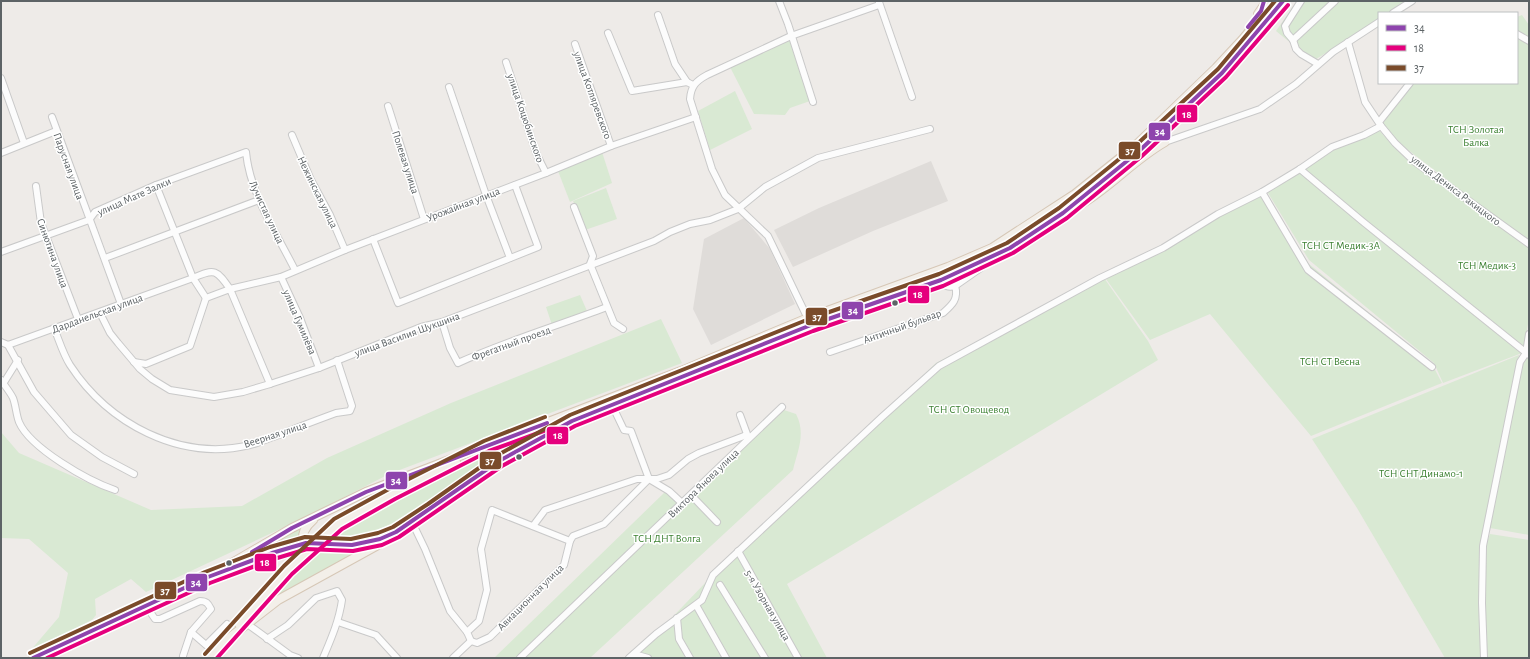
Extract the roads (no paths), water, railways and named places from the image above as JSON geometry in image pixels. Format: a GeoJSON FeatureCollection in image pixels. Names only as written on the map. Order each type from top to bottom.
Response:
{"type":"FeatureCollection","features":[{"type":"Feature","properties":{"kind":"main road"},"geometry":{"type":"LineString","coordinates":[[1227,57],[1266,1]]}},
{"type":"Feature","properties":{"kind":"main road"},"geometry":{"type":"LineString","coordinates":[[208,577],[292,528],[386,484],[809,322],[992,248],[1075,194],[1135,146],[1227,57],[1274,1]]}},
{"type":"Feature","properties":{"kind":"main road"},"geometry":{"type":"LineString","coordinates":[[224,642],[246,623],[293,591],[369,549],[412,522],[499,461],[572,421],[809,322],[941,280],[1001,253],[1035,233],[1063,213],[1138,152],[1168,125],[1222,73],[1284,1]]}},
{"type":"Feature","properties":{"kind":"main road"},"geometry":{"type":"LineString","coordinates":[[1063,213],[1092,198],[1128,168],[1165,142]]}},
{"type":"Feature","properties":{"kind":"main road"},"geometry":{"type":"LineString","coordinates":[[941,280],[941,275],[948,267]]}},
{"type":"Feature","properties":{"kind":"main road"},"geometry":{"type":"LineString","coordinates":[[209,658],[288,570],[338,524],[392,494],[487,446]]}},
{"type":"Feature","properties":{"kind":"main road"},"geometry":{"type":"LineString","coordinates":[[306,543],[303,539],[306,527],[320,515]]}},
{"type":"Feature","properties":{"kind":"main road"},"geometry":{"type":"LineString","coordinates":[[33,658],[208,577],[272,553],[306,543],[352,546],[373,541],[396,532]]}},
{"type":"Feature","properties":{"kind":"street"},"geometry":{"type":"LineString","coordinates":[[779,1],[813,102]]}},
{"type":"Feature","properties":{"kind":"street"},"geometry":{"type":"LineString","coordinates":[[1301,1],[1285,26],[1287,33],[1296,49],[1301,54],[1318,64]]}},
{"type":"Feature","properties":{"kind":"street"},"geometry":{"type":"LineString","coordinates":[[1292,40],[1335,1]]}},
{"type":"Feature","properties":{"kind":"street"},"geometry":{"type":"LineString","coordinates":[[1396,12],[1412,1]]}},
{"type":"Feature","properties":{"kind":"street"},"geometry":{"type":"LineString","coordinates":[[809,322],[768,236],[725,195],[712,169],[709,154],[690,99],[693,85],[707,75],[791,36],[879,3],[912,97]]}},
{"type":"Feature","properties":{"kind":"street"},"geometry":{"type":"LineString","coordinates":[[658,15],[675,64],[687,82],[693,85]]}},
{"type":"Feature","properties":{"kind":"street"},"geometry":{"type":"LineString","coordinates":[[1168,125],[1164,135],[1165,142],[1260,109],[1348,42],[1378,23]]}},
{"type":"Feature","properties":{"kind":"street"},"geometry":{"type":"LineString","coordinates":[[608,33],[632,91],[687,82]]}},
{"type":"Feature","properties":{"kind":"street"},"geometry":{"type":"LineString","coordinates":[[1518,34],[1529,40]]}},
{"type":"Feature","properties":{"kind":"street","name":"улица Дениса Ракицкого"},"geometry":{"type":"LineString","coordinates":[[1348,42],[1365,102],[1380,124],[1415,162],[1529,244]]}},
{"type":"Feature","properties":{"kind":"street","name":"улица Котляревского"},"geometry":{"type":"LineString","coordinates":[[574,44],[612,146]]}},
{"type":"Feature","properties":{"kind":"street","name":"улица Коцюбинского"},"geometry":{"type":"LineString","coordinates":[[506,62],[538,155],[546,173]]}},
{"type":"Feature","properties":{"kind":"street"},"geometry":{"type":"LineString","coordinates":[[1,78],[24,143]]}},
{"type":"Feature","properties":{"kind":"street"},"geometry":{"type":"LineString","coordinates":[[631,656],[702,600],[713,574],[939,366],[1100,278],[1161,249],[1218,214],[1262,192],[1300,169],[1332,147],[1364,135],[1380,124],[1409,84]]}},
{"type":"Feature","properties":{"kind":"street"},"geometry":{"type":"LineString","coordinates":[[449,87],[486,195],[510,258]]}},
{"type":"Feature","properties":{"kind":"street","name":"Полевая улица"},"geometry":{"type":"LineString","coordinates":[[388,106],[424,219]]}},
{"type":"Feature","properties":{"kind":"street","name":"Парусная улица"},"geometry":{"type":"LineString","coordinates":[[52,117],[121,304]]}},
{"type":"Feature","properties":{"kind":"street","name":"Урожайная улица"},"geometry":{"type":"LineString","coordinates":[[206,298],[230,289],[281,277],[373,239],[546,173],[612,146],[696,117]]}},
{"type":"Feature","properties":{"kind":"street","name":"улица Василия Шукшина"},"geometry":{"type":"LineString","coordinates":[[100,313],[110,332],[134,362],[152,378],[170,390],[214,397],[243,392],[319,368],[422,327],[442,322],[590,264],[654,241],[684,227],[710,220],[738,209],[766,187],[818,158],[930,129]]}},
{"type":"Feature","properties":{"kind":"street"},"geometry":{"type":"LineString","coordinates":[[1,153],[56,131]]}},
{"type":"Feature","properties":{"kind":"street","name":"Нежинская улица"},"geometry":{"type":"LineString","coordinates":[[292,135],[310,180],[330,215],[346,250]]}},
{"type":"Feature","properties":{"kind":"street","name":"улица Мате Залки"},"geometry":{"type":"LineString","coordinates":[[1,252],[46,237],[89,220],[95,212],[156,185],[246,152]]}},
{"type":"Feature","properties":{"kind":"street","name":"Лучистая улица"},"geometry":{"type":"LineString","coordinates":[[246,152],[248,170],[259,200],[295,270]]}},
{"type":"Feature","properties":{"kind":"street"},"geometry":{"type":"LineString","coordinates":[[1300,169],[1527,354]]}},
{"type":"Feature","properties":{"kind":"street"},"geometry":{"type":"LineString","coordinates":[[134,362],[146,364],[190,346],[206,298],[193,278],[156,185]]}},
{"type":"Feature","properties":{"kind":"street"},"geometry":{"type":"LineString","coordinates":[[373,239],[398,303],[538,247],[515,185]]}},
{"type":"Feature","properties":{"kind":"street","name":"Синютина улица"},"geometry":{"type":"LineString","coordinates":[[36,186],[39,214],[46,237],[78,319]]}},
{"type":"Feature","properties":{"kind":"street"},"geometry":{"type":"LineString","coordinates":[[1262,192],[1308,270],[1432,367]]}},
{"type":"Feature","properties":{"kind":"street"},"geometry":{"type":"LineString","coordinates":[[105,258],[259,200]]}},
{"type":"Feature","properties":{"kind":"street"},"geometry":{"type":"LineString","coordinates":[[574,207],[594,256],[590,264],[607,307],[614,322],[623,329]]}},
{"type":"Feature","properties":{"kind":"street"},"geometry":{"type":"LineString","coordinates":[[941,280],[942,283],[948,286],[955,286],[993,261],[1001,253]]}},
{"type":"Feature","properties":{"kind":"street","name":"Дарданельская улица"},"geometry":{"type":"LineString","coordinates":[[8,344],[78,319],[100,313],[212,271],[221,276],[230,289]]}},
{"type":"Feature","properties":{"kind":"street","name":"улица Гумилёва"},"geometry":{"type":"LineString","coordinates":[[281,277],[300,318],[319,368]]}},
{"type":"Feature","properties":{"kind":"street","name":"Античный бульвар"},"geometry":{"type":"LineString","coordinates":[[830,352],[942,313],[953,304],[957,293],[955,286]]}},
{"type":"Feature","properties":{"kind":"street"},"geometry":{"type":"LineString","coordinates":[[230,289],[270,384]]}},
{"type":"Feature","properties":{"kind":"street","name":"Фрегатный проезд"},"geometry":{"type":"LineString","coordinates":[[442,322],[450,348],[458,364],[514,340],[607,307]]}},
{"type":"Feature","properties":{"kind":"street","name":"Веерная улица"},"geometry":{"type":"LineString","coordinates":[[54,328],[69,364],[92,393],[110,410],[141,431],[169,442],[220,449],[250,445],[336,413],[350,411],[352,406],[337,360]]}},
{"type":"Feature","properties":{"kind":"street"},"geometry":{"type":"LineString","coordinates":[[1484,658],[1482,603],[1483,546],[1520,362],[1527,354],[1529,334]]}},
{"type":"Feature","properties":{"kind":"street"},"geometry":{"type":"LineString","coordinates":[[1,342],[8,344],[34,392],[71,435],[102,457],[134,474]]}},
{"type":"Feature","properties":{"kind":"street"},"geometry":{"type":"LineString","coordinates":[[18,360],[2,382],[12,397],[20,422],[36,445],[68,466],[106,487],[115,490]]}},
{"type":"Feature","properties":{"kind":"street"},"geometry":{"type":"LineString","coordinates":[[612,405],[624,430],[631,431],[649,479],[669,491],[682,504]]}},
{"type":"Feature","properties":{"kind":"street","name":"Виктора Янова улица"},"geometry":{"type":"LineString","coordinates":[[520,658],[782,407]]}},
{"type":"Feature","properties":{"kind":"street"},"geometry":{"type":"LineString","coordinates":[[533,526],[545,510],[637,479],[657,479],[669,475],[688,459],[699,453],[747,434],[740,415]]}},
{"type":"Feature","properties":{"kind":"street"},"geometry":{"type":"LineString","coordinates":[[467,632],[479,621],[487,590],[481,549],[492,510],[570,540],[573,536],[609,521],[649,479]]}},
{"type":"Feature","properties":{"kind":"street"},"geometry":{"type":"LineString","coordinates":[[691,495],[717,522]]}},
{"type":"Feature","properties":{"kind":"street"},"geometry":{"type":"LineString","coordinates":[[412,522],[425,549],[450,611],[467,632],[470,641],[453,658]]}},
{"type":"Feature","properties":{"kind":"street","name":"Авиационная улица"},"geometry":{"type":"LineString","coordinates":[[470,641],[477,643],[490,637],[564,565],[570,540]]}},
{"type":"Feature","properties":{"kind":"street","name":"5-я Узорная улица"},"geometry":{"type":"LineString","coordinates":[[738,551],[798,658]]}},
{"type":"Feature","properties":{"kind":"street"},"geometry":{"type":"LineString","coordinates":[[720,585],[765,658]]}},
{"type":"Feature","properties":{"kind":"street"},"geometry":{"type":"LineString","coordinates":[[267,639],[288,625],[316,598],[337,591],[342,600],[338,622],[323,658]]}},
{"type":"Feature","properties":{"kind":"street"},"geometry":{"type":"LineString","coordinates":[[146,606],[155,619],[160,619],[200,601],[205,601],[211,609],[191,632],[183,656]]}},
{"type":"Feature","properties":{"kind":"street"},"geometry":{"type":"LineString","coordinates":[[696,605],[726,658]]}},
{"type":"Feature","properties":{"kind":"street"},"geometry":{"type":"LineString","coordinates":[[678,618],[679,639],[690,658]]}},
{"type":"Feature","properties":{"kind":"street"},"geometry":{"type":"LineString","coordinates":[[338,622],[376,635],[397,658]]}},
{"type":"Feature","properties":{"kind":"street"},"geometry":{"type":"LineString","coordinates":[[246,623],[290,655],[298,658]]}},
{"type":"Feature","properties":{"kind":"street"},"geometry":{"type":"LineString","coordinates":[[191,632],[206,645],[227,624]]}},
{"type":"Feature","properties":{"kind":"street"},"geometry":{"type":"LineString","coordinates":[[631,656],[648,658]]}},
{"type":"Feature","properties":{"kind":"park label","name":"ТСН Золотая Балка"},"geometry":{"type":"Point","coordinates":[1476,135]}},
{"type":"Feature","properties":{"kind":"park label","name":"ТСН СТ Медик-3А"},"geometry":{"type":"Point","coordinates":[1341,245]}},
{"type":"Feature","properties":{"kind":"park label","name":"ТСН Медик-3"},"geometry":{"type":"Point","coordinates":[1487,265]}},
{"type":"Feature","properties":{"kind":"park label","name":"ТСН СТ Весна"},"geometry":{"type":"Point","coordinates":[1330,361]}},
{"type":"Feature","properties":{"kind":"park label","name":"ТСН СТ Овощевод"},"geometry":{"type":"Point","coordinates":[969,409]}},
{"type":"Feature","properties":{"kind":"park label","name":"ТСН СНТ Динамо-1"},"geometry":{"type":"Point","coordinates":[1421,473]}},
{"type":"Feature","properties":{"kind":"park label","name":"ТСН ДНТ Волга"},"geometry":{"type":"Point","coordinates":[667,538]}}]}
